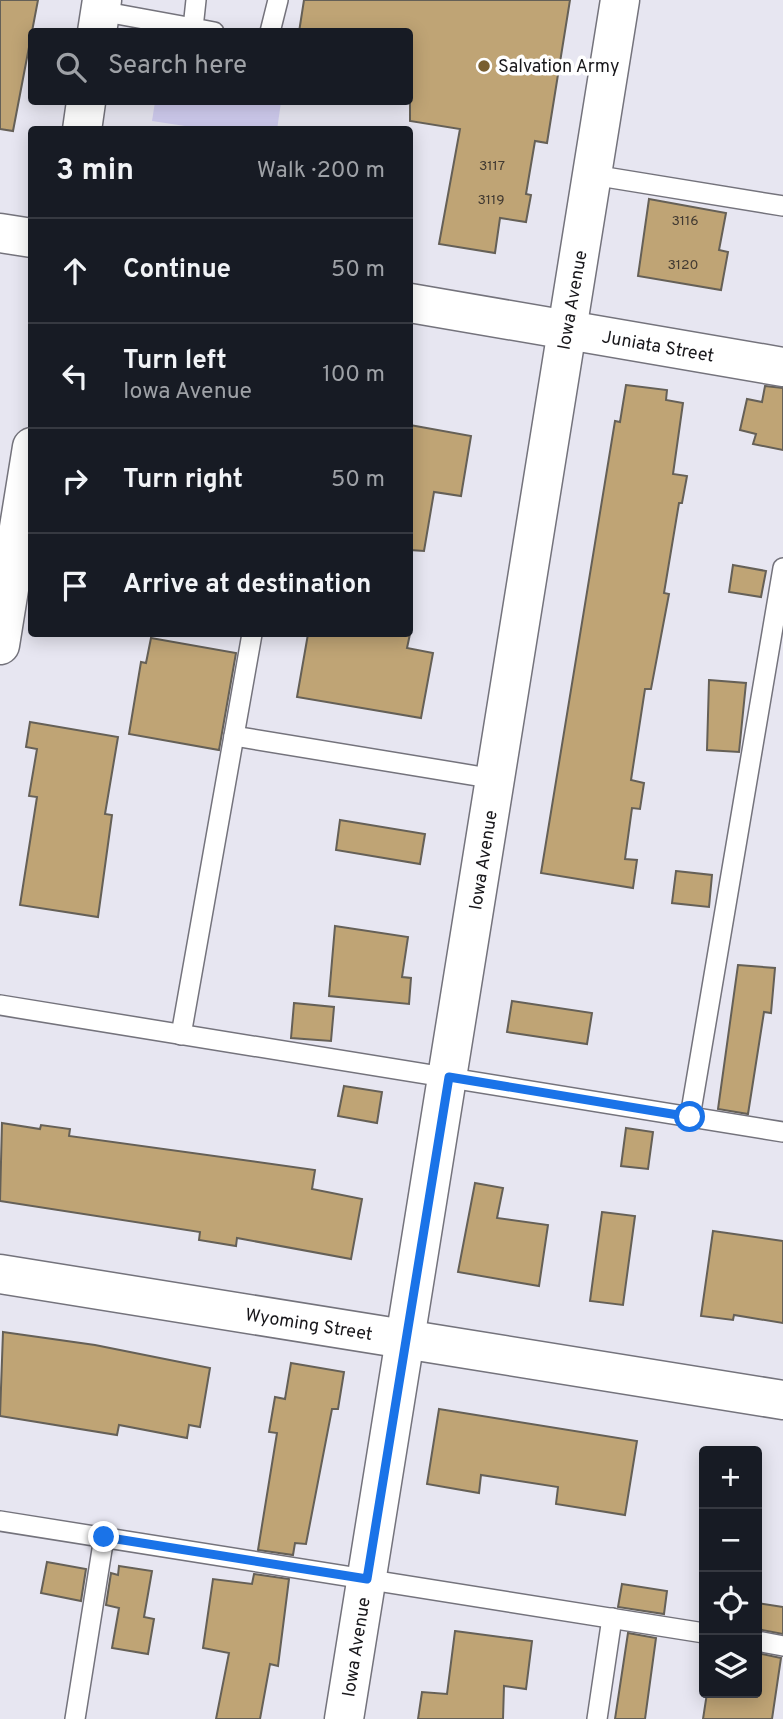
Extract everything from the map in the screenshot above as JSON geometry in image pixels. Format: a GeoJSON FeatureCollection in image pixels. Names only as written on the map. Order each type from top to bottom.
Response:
{"type":"FeatureCollection","features":[{"type":"Feature","properties":{"kind":"street","name":"Iowa Avenue"},"geometry":{"type":"LineString","coordinates":[[344,1719],[620,0]]}},
{"type":"Feature","properties":{"kind":"street"},"geometry":{"type":"LineString","coordinates":[[83,126],[86,105]]}},
{"type":"Feature","properties":{"kind":"street"},"geometry":{"type":"LineString","coordinates":[[0,233],[28,237]]}},
{"type":"Feature","properties":{"kind":"street","name":"Juniata Street"},"geometry":{"type":"LineString","coordinates":[[413,304],[783,367]]}},
{"type":"Feature","properties":{"kind":"street"},"geometry":{"type":"LineString","coordinates":[[0,645],[28,472]]}},
{"type":"Feature","properties":{"kind":"street","name":"Wyoming Street"},"geometry":{"type":"LineString","coordinates":[[0,1274],[783,1400]]}},
{"type":"Feature","properties":{"kind":"lane"},"geometry":{"type":"LineString","coordinates":[[99,14],[193,28],[196,0]]}},
{"type":"Feature","properties":{"kind":"lane"},"geometry":{"type":"LineString","coordinates":[[271,28],[278,0]]}},
{"type":"Feature","properties":{"kind":"lane"},"geometry":{"type":"LineString","coordinates":[[593,175],[783,206]]}},
{"type":"Feature","properties":{"kind":"lane"},"geometry":{"type":"LineString","coordinates":[[690,1117],[783,568]]}},
{"type":"Feature","properties":{"kind":"lane"},"geometry":{"type":"LineString","coordinates":[[181,1035],[251,637]]}},
{"type":"Feature","properties":{"kind":"lane"},"geometry":{"type":"LineString","coordinates":[[234,736],[495,779]]}},
{"type":"Feature","properties":{"kind":"lane"},"geometry":{"type":"LineString","coordinates":[[0,1005],[783,1132]]}},
{"type":"Feature","properties":{"kind":"lane"},"geometry":{"type":"LineString","coordinates":[[0,1521],[699,1632]]}},
{"type":"Feature","properties":{"kind":"lane"},"geometry":{"type":"LineString","coordinates":[[75,1719],[104,1537]]}},
{"type":"Feature","properties":{"kind":"lane"},"geometry":{"type":"LineString","coordinates":[[597,1719],[612,1618]]}},
{"type":"Feature","properties":{"kind":"lane"},"geometry":{"type":"LineString","coordinates":[[762,1642],[783,1646]]}},
{"type":"Feature","properties":{"kind":"shaded area"},"geometry":{"type":"Polygon","coordinates":[[[155,105],[281,105],[278,126],[185,126],[152,121],[155,105]]]}},
{"type":"Feature","properties":{"kind":"building"},"geometry":{"type":"Polygon","coordinates":[[[0,0],[38,0],[33,28],[28,28],[28,52],[13,131],[0,129],[0,0]]]}},
{"type":"Feature","properties":{"kind":"building","name":"Salvation Army"},"geometry":{"type":"Polygon","coordinates":[[[304,0],[570,0],[547,143],[535,141],[526,194],[531,195],[526,222],[500,218],[495,253],[439,244],[460,129],[410,121],[410,105],[413,105],[413,28],[300,28],[304,0]]]}},
{"type":"Feature","properties":{"kind":"building"},"geometry":{"type":"Polygon","coordinates":[[[649,199],[726,213],[719,250],[728,252],[721,290],[638,276],[649,199]]]}},
{"type":"Feature","properties":{"kind":"building"},"geometry":{"type":"Polygon","coordinates":[[[626,385],[667,390],[666,400],[683,403],[673,474],[687,476],[682,503],[679,503],[664,593],[669,594],[651,689],[645,689],[631,780],[644,783],[640,809],[632,808],[625,859],[637,860],[633,888],[541,873],[615,421],[620,422],[626,385]]]}},
{"type":"Feature","properties":{"kind":"building"},"geometry":{"type":"Polygon","coordinates":[[[765,386],[783,388],[783,450],[753,444],[756,434],[740,430],[747,399],[762,402],[765,386]]]}},
{"type":"Feature","properties":{"kind":"building"},"geometry":{"type":"Polygon","coordinates":[[[413,426],[471,436],[461,496],[434,492],[424,551],[413,550],[413,426]]]}},
{"type":"Feature","properties":{"kind":"building"},"geometry":{"type":"Polygon","coordinates":[[[733,565],[766,571],[761,597],[729,592],[733,565]]]}},
{"type":"Feature","properties":{"kind":"building"},"geometry":{"type":"Polygon","coordinates":[[[307,637],[409,637],[407,648],[433,653],[421,718],[297,697],[307,637]]]}},
{"type":"Feature","properties":{"kind":"building"},"geometry":{"type":"Polygon","coordinates":[[[151,638],[236,653],[219,750],[129,734],[141,662],[146,663],[151,638]]]}},
{"type":"Feature","properties":{"kind":"building"},"geometry":{"type":"Polygon","coordinates":[[[709,680],[746,683],[739,752],[707,750],[709,680]]]}},
{"type":"Feature","properties":{"kind":"building"},"geometry":{"type":"Polygon","coordinates":[[[30,722],[118,737],[105,814],[112,815],[98,917],[20,905],[37,797],[29,796],[37,749],[26,747],[30,722]]]}},
{"type":"Feature","properties":{"kind":"building"},"geometry":{"type":"Polygon","coordinates":[[[340,820],[425,834],[420,864],[336,850],[340,820]]]}},
{"type":"Feature","properties":{"kind":"building"},"geometry":{"type":"Polygon","coordinates":[[[676,871],[712,875],[709,907],[672,903],[676,871]]]}},
{"type":"Feature","properties":{"kind":"building"},"geometry":{"type":"Polygon","coordinates":[[[335,926],[408,937],[402,977],[411,978],[409,1004],[329,996],[335,926]]]}},
{"type":"Feature","properties":{"kind":"building"},"geometry":{"type":"Polygon","coordinates":[[[738,965],[775,968],[771,1013],[764,1012],[748,1114],[718,1109],[738,965]]]}},
{"type":"Feature","properties":{"kind":"building"},"geometry":{"type":"Polygon","coordinates":[[[512,1001],[592,1013],[587,1044],[507,1032],[512,1001]]]}},
{"type":"Feature","properties":{"kind":"building"},"geometry":{"type":"Polygon","coordinates":[[[294,1003],[334,1007],[331,1041],[291,1038],[294,1003]]]}},
{"type":"Feature","properties":{"kind":"building"},"geometry":{"type":"Polygon","coordinates":[[[344,1086],[382,1092],[377,1123],[338,1116],[344,1086]]]}},
{"type":"Feature","properties":{"kind":"building"},"geometry":{"type":"Polygon","coordinates":[[[2,1123],[40,1129],[41,1125],[70,1129],[69,1136],[315,1170],[312,1189],[362,1199],[351,1259],[237,1238],[236,1246],[199,1240],[200,1232],[0,1201],[2,1123]]]}},
{"type":"Feature","properties":{"kind":"building"},"geometry":{"type":"Polygon","coordinates":[[[626,1128],[653,1132],[648,1169],[621,1166],[626,1128]]]}},
{"type":"Feature","properties":{"kind":"building"},"geometry":{"type":"Polygon","coordinates":[[[475,1183],[503,1188],[497,1218],[548,1225],[539,1286],[458,1272],[475,1183]]]}},
{"type":"Feature","properties":{"kind":"building"},"geometry":{"type":"Polygon","coordinates":[[[602,1212],[635,1216],[623,1305],[590,1301],[602,1212]]]}},
{"type":"Feature","properties":{"kind":"building"},"geometry":{"type":"Polygon","coordinates":[[[713,1231],[783,1241],[783,1323],[734,1315],[733,1320],[701,1316],[713,1231]]]}},
{"type":"Feature","properties":{"kind":"building"},"geometry":{"type":"Polygon","coordinates":[[[3,1332],[95,1345],[210,1368],[200,1427],[189,1425],[187,1438],[119,1425],[117,1435],[0,1416],[3,1332]]]}},
{"type":"Feature","properties":{"kind":"building"},"geometry":{"type":"Polygon","coordinates":[[[291,1363],[344,1372],[338,1409],[332,1409],[306,1544],[295,1543],[293,1555],[258,1550],[277,1433],[269,1432],[275,1397],[285,1399],[291,1363]]]}},
{"type":"Feature","properties":{"kind":"building"},"geometry":{"type":"Polygon","coordinates":[[[439,1409],[637,1441],[625,1515],[556,1504],[558,1487],[481,1475],[479,1493],[427,1484],[439,1409]]]}},
{"type":"Feature","properties":{"kind":"building"},"geometry":{"type":"Polygon","coordinates":[[[47,1562],[86,1569],[81,1601],[41,1593],[47,1562]]]}},
{"type":"Feature","properties":{"kind":"building"},"geometry":{"type":"Polygon","coordinates":[[[119,1566],[152,1571],[144,1617],[154,1619],[148,1654],[112,1648],[119,1608],[106,1605],[111,1573],[118,1575],[119,1566]]]}},
{"type":"Feature","properties":{"kind":"building"},"geometry":{"type":"Polygon","coordinates":[[[254,1574],[289,1579],[278,1666],[270,1664],[260,1719],[216,1719],[229,1653],[203,1648],[213,1579],[252,1584],[254,1574]]]}},
{"type":"Feature","properties":{"kind":"building"},"geometry":{"type":"Polygon","coordinates":[[[622,1584],[667,1591],[664,1614],[618,1607],[622,1584]]]}},
{"type":"Feature","properties":{"kind":"building"},"geometry":{"type":"Polygon","coordinates":[[[762,1604],[783,1607],[783,1634],[762,1630],[762,1604]]]}},
{"type":"Feature","properties":{"kind":"building"},"geometry":{"type":"Polygon","coordinates":[[[455,1631],[532,1641],[526,1689],[504,1686],[503,1719],[418,1719],[422,1692],[447,1694],[455,1631]]]}},
{"type":"Feature","properties":{"kind":"building"},"geometry":{"type":"Polygon","coordinates":[[[628,1633],[656,1638],[645,1719],[615,1719],[628,1633]]]}},
{"type":"Feature","properties":{"kind":"building"},"geometry":{"type":"Polygon","coordinates":[[[762,1654],[781,1658],[772,1719],[703,1719],[706,1698],[762,1698],[762,1654]]]}},
{"type":"Feature","properties":{"kind":"place","name":"Salvation Army"},"geometry":{"type":"Point","coordinates":[484,66]}},
{"type":"Feature","properties":{"kind":"route"},"geometry":{"type":"LineString","coordinates":[[104,1537],[367,1579],[449,1077],[690,1117]]}}]}
